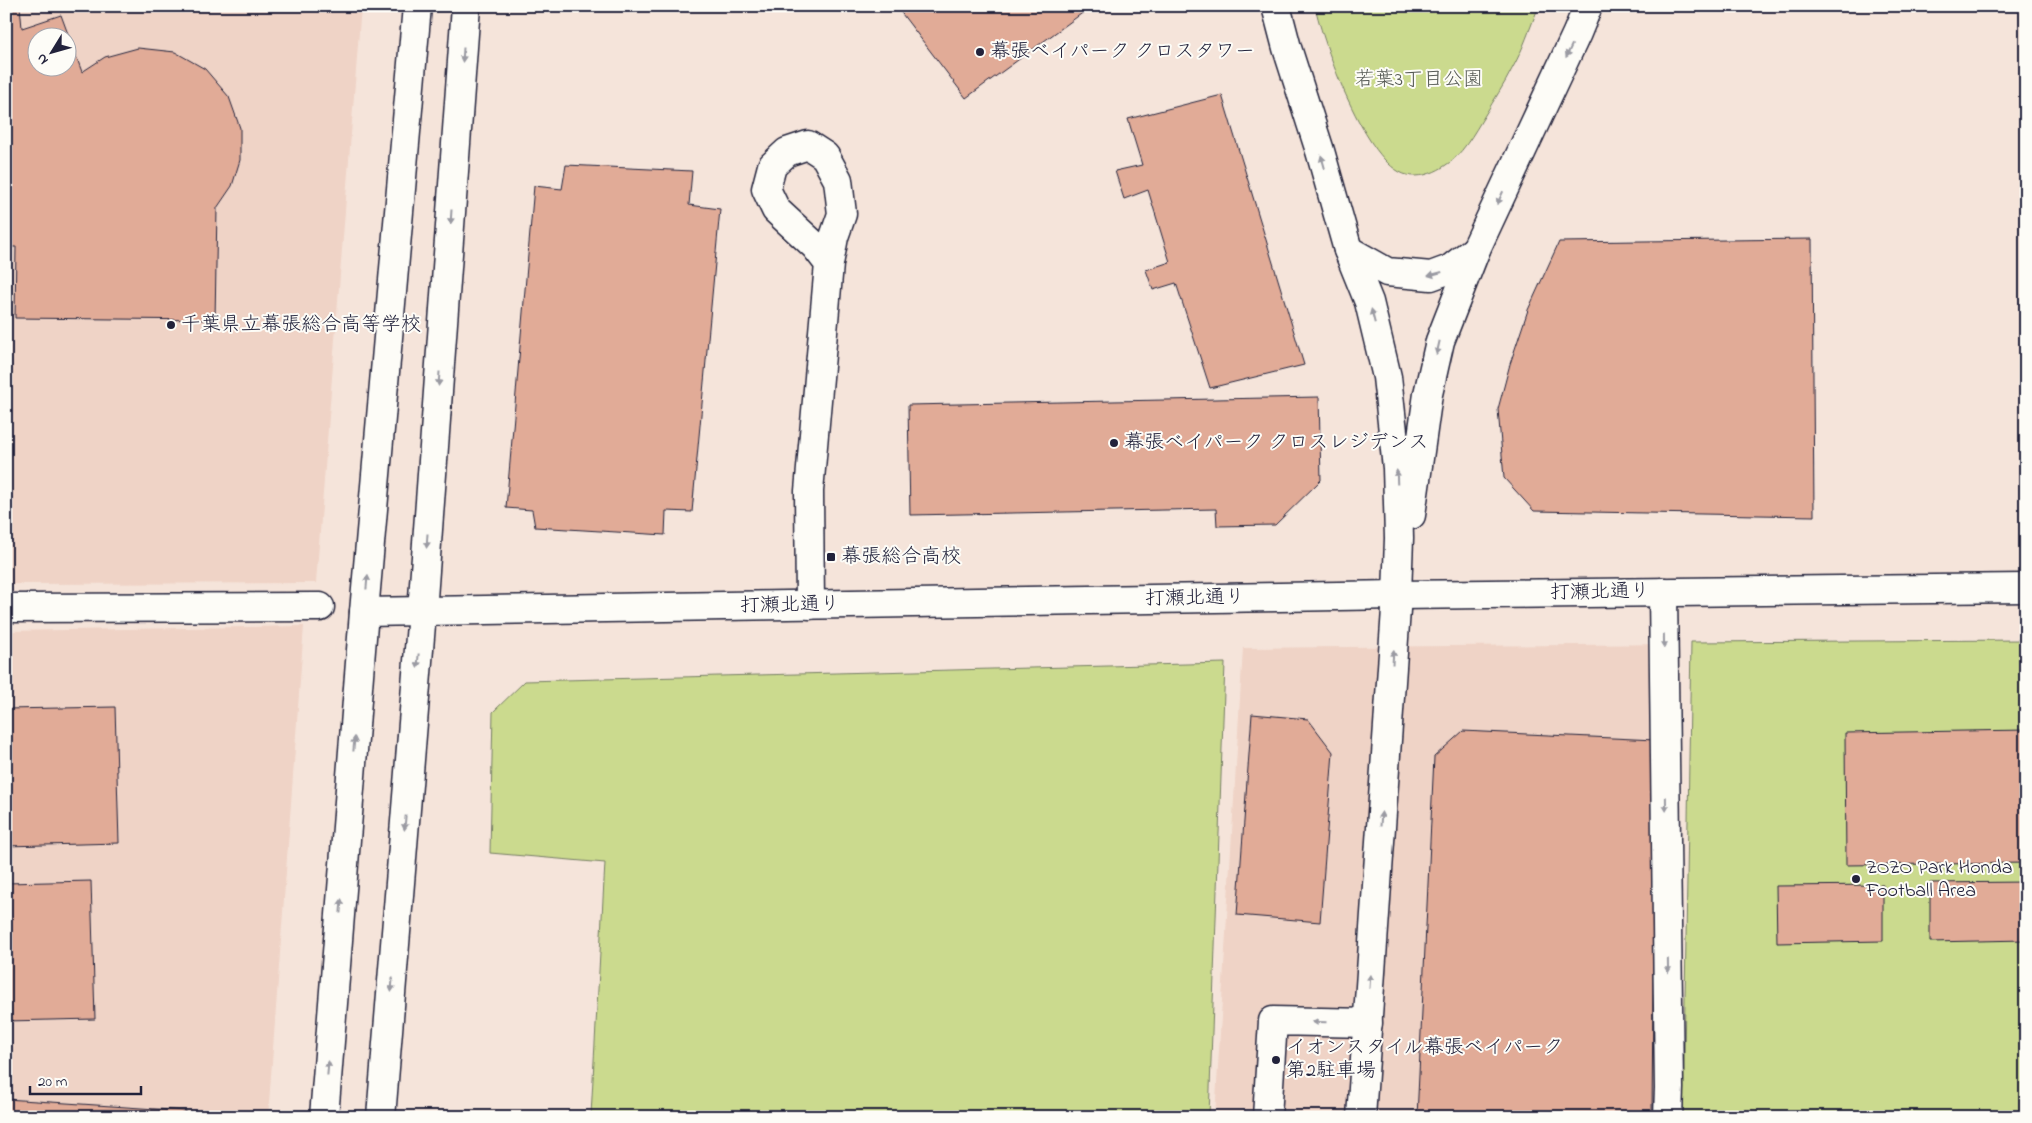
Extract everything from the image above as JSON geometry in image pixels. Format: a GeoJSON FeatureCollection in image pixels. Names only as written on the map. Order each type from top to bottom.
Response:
{"type":"FeatureCollection","features":[{"type":"Feature","properties":{"kind":"street"},"geometry":{"type":"LineString","coordinates":[[324,1117],[364,612],[417,6]]}},
{"type":"Feature","properties":{"kind":"street"},"geometry":{"type":"LineString","coordinates":[[381,1117],[422,612],[466,6]]}},
{"type":"Feature","properties":{"kind":"street"},"geometry":{"type":"LineString","coordinates":[[1276,6],[1348,250],[1369,302],[1387,377],[1397,468],[1399,538],[1397,595],[1361,1117]]}},
{"type":"Feature","properties":{"kind":"street"},"geometry":{"type":"LineString","coordinates":[[1397,595],[1412,510],[1428,394],[1440,341],[1476,249],[1588,6]]}},
{"type":"Feature","properties":{"kind":"street"},"geometry":{"type":"LineString","coordinates":[[1348,250],[1387,272],[1431,276],[1450,269],[1476,249]]}},
{"type":"Feature","properties":{"kind":"street"},"geometry":{"type":"LineString","coordinates":[[810,605],[809,491],[829,264]]}},
{"type":"Feature","properties":{"kind":"street","name":"打瀬北通り"},"geometry":{"type":"LineString","coordinates":[[364,612],[1397,595],[2026,588]]}},
{"type":"Feature","properties":{"kind":"street"},"geometry":{"type":"LineString","coordinates":[[1664,592],[1668,1117]]}},
{"type":"Feature","properties":{"kind":"street"},"geometry":{"type":"LineString","coordinates":[[6,608],[320,607]]}},
{"type":"Feature","properties":{"kind":"street"},"geometry":{"type":"LineString","coordinates":[[1267,1117],[1273,1021],[1368,1023]]}},
{"type":"Feature","properties":{"kind":"shaded area","name":"千葉県立幕張総合高等学校"},"geometry":{"type":"Polygon","coordinates":[[[6,6],[361,6],[316,583],[6,584],[6,6]]]}},
{"type":"Feature","properties":{"kind":"shaded area"},"geometry":{"type":"Polygon","coordinates":[[[304,626],[268,1117],[6,1117],[6,631],[304,626]]]}},
{"type":"Feature","properties":{"kind":"shaded area"},"geometry":{"type":"Polygon","coordinates":[[[1679,644],[1681,1117],[1215,1117],[1243,648],[1679,644]]]}},
{"type":"Feature","properties":{"kind":"green space","name":"若葉3丁目公園"},"geometry":{"type":"Polygon","coordinates":[[[1315,6],[1539,6],[1516,62],[1467,144],[1456,157],[1443,167],[1434,172],[1416,176],[1407,175],[1392,166],[1376,150],[1362,127],[1337,74],[1315,6]]]}},
{"type":"Feature","properties":{"kind":"green space","name":"ZOZO Park Honda Football Area"},"geometry":{"type":"Polygon","coordinates":[[[2026,640],[2026,1117],[1683,1117],[1691,642],[2026,640]]]}},
{"type":"Feature","properties":{"kind":"green space"},"geometry":{"type":"Polygon","coordinates":[[[1225,663],[1209,1117],[617,1117],[591,1115],[605,863],[490,853],[493,712],[525,681],[1225,663]]]}},
{"type":"Feature","properties":{"kind":"building"},"geometry":{"type":"Polygon","coordinates":[[[6,6],[20,6],[22,28],[61,15],[66,28],[28,28],[28,78],[78,78],[78,61],[82,72],[105,57],[138,48],[175,52],[205,69],[229,97],[240,128],[240,160],[232,186],[217,208],[215,320],[15,318],[16,247],[6,247],[6,6]]]}},
{"type":"Feature","properties":{"kind":"building","name":"幕張ベイパーク クロスタワー"},"geometry":{"type":"Polygon","coordinates":[[[896,6],[1092,6],[966,98],[896,6]]]}},
{"type":"Feature","properties":{"kind":"building"},"geometry":{"type":"Polygon","coordinates":[[[1222,95],[1304,365],[1210,388],[1176,283],[1153,290],[1146,270],[1170,262],[1148,190],[1124,199],[1115,171],[1142,165],[1128,119],[1222,95]]]}},
{"type":"Feature","properties":{"kind":"building"},"geometry":{"type":"Polygon","coordinates":[[[566,165],[692,171],[689,205],[720,209],[692,512],[666,511],[665,535],[535,527],[532,510],[506,508],[534,186],[562,189],[566,165]]]}},
{"type":"Feature","properties":{"kind":"building"},"geometry":{"type":"Polygon","coordinates":[[[1812,239],[1814,516],[1534,511],[1504,478],[1498,409],[1510,364],[1528,310],[1559,242],[1812,239]]]}},
{"type":"Feature","properties":{"kind":"building","name":"幕張ベイパーク クロスレジデンス"},"geometry":{"type":"Polygon","coordinates":[[[1319,397],[1321,480],[1275,525],[1217,526],[1216,509],[910,515],[908,405],[1319,397]]]}},
{"type":"Feature","properties":{"kind":"building"},"geometry":{"type":"Polygon","coordinates":[[[115,707],[119,843],[6,846],[6,709],[115,707]]]}},
{"type":"Feature","properties":{"kind":"building"},"geometry":{"type":"Polygon","coordinates":[[[1252,714],[1308,719],[1333,752],[1320,922],[1237,915],[1252,714]]]}},
{"type":"Feature","properties":{"kind":"building"},"geometry":{"type":"Polygon","coordinates":[[[2026,730],[2026,863],[1846,865],[1845,733],[2026,730]]]}},
{"type":"Feature","properties":{"kind":"building"},"geometry":{"type":"Polygon","coordinates":[[[1463,731],[1655,740],[1652,1117],[1417,1117],[1434,757],[1463,731]]]}},
{"type":"Feature","properties":{"kind":"building"},"geometry":{"type":"Polygon","coordinates":[[[91,881],[95,1019],[6,1021],[6,883],[91,881]]]}},
{"type":"Feature","properties":{"kind":"building"},"geometry":{"type":"Polygon","coordinates":[[[2026,882],[2026,940],[1930,942],[1930,883],[2026,882]]]}},
{"type":"Feature","properties":{"kind":"building"},"geometry":{"type":"Polygon","coordinates":[[[1883,885],[1883,941],[1777,943],[1776,886],[1883,885]]]}},
{"type":"Feature","properties":{"kind":"building"},"geometry":{"type":"Polygon","coordinates":[[[6,1099],[186,1111],[186,1117],[6,1117],[6,1099]]]}},
{"type":"Feature","properties":{"kind":"place","name":"幕張ベイパーク クロスタワー"},"geometry":{"type":"Point","coordinates":[980,52]}},
{"type":"Feature","properties":{"kind":"place","name":"千葉県立幕張総合高等学校"},"geometry":{"type":"Point","coordinates":[171,325]}},
{"type":"Feature","properties":{"kind":"place","name":"幕張ベイパーク クロスレジデンス"},"geometry":{"type":"Point","coordinates":[1114,443]}},
{"type":"Feature","properties":{"kind":"place","name":"幕張総合高校"},"geometry":{"type":"Point","coordinates":[831,557]}},
{"type":"Feature","properties":{"kind":"place","name":"ZOZO Park Honda Football Area"},"geometry":{"type":"Point","coordinates":[1856,879]}},
{"type":"Feature","properties":{"kind":"place","name":"イオンスタイル幕張ベイパーク 第2駐車場"},"geometry":{"type":"Point","coordinates":[1276,1060]}}]}
